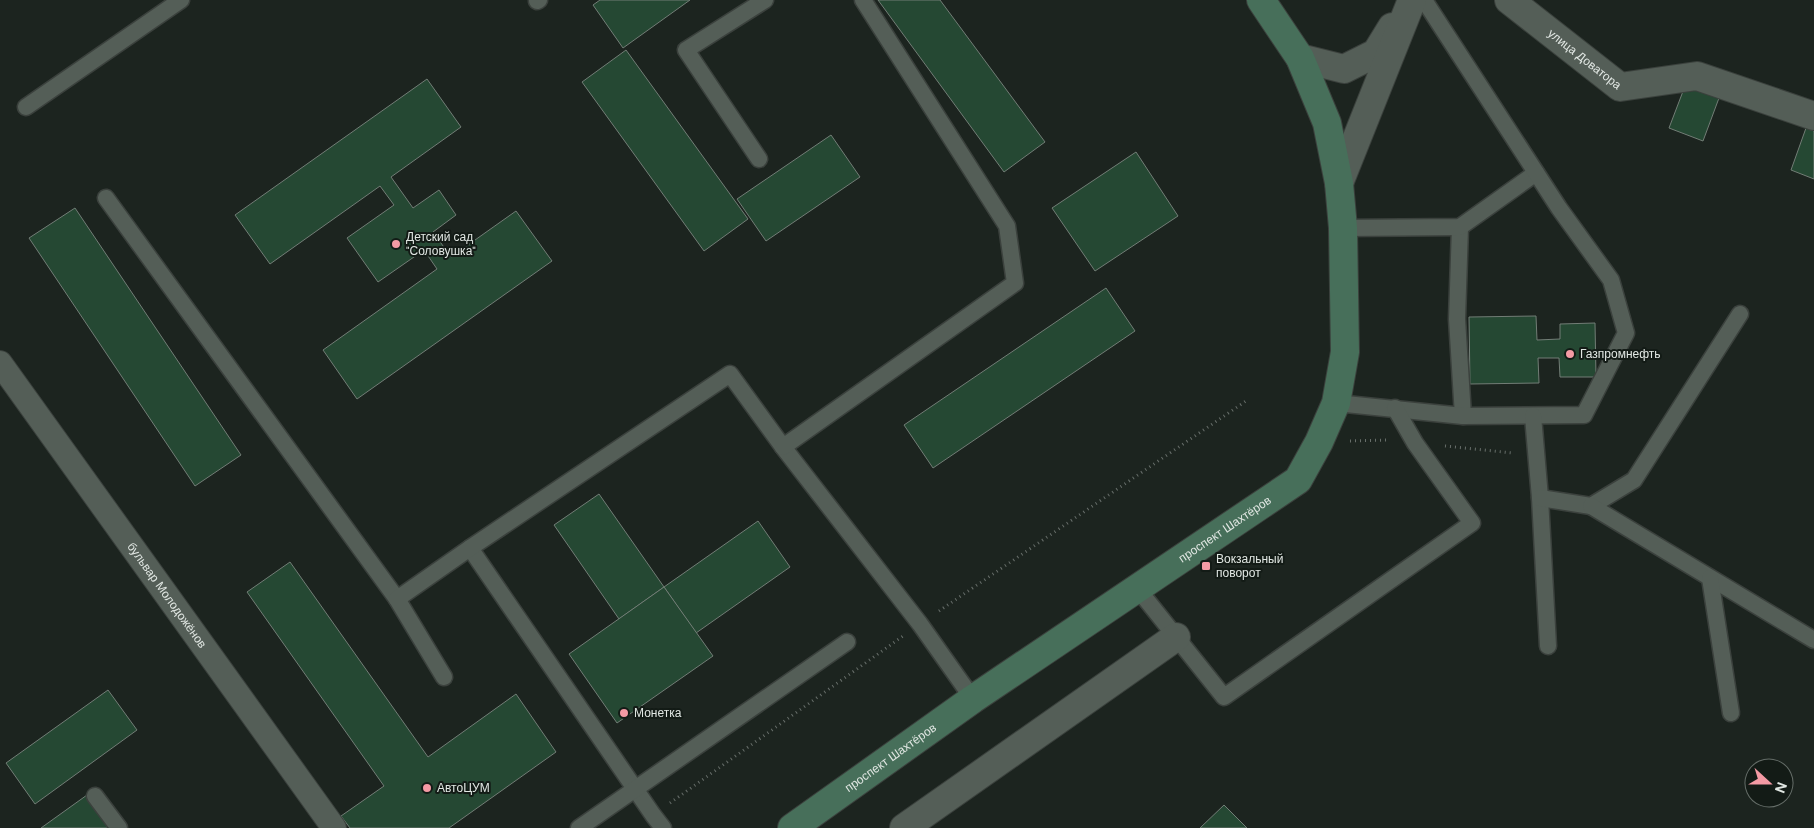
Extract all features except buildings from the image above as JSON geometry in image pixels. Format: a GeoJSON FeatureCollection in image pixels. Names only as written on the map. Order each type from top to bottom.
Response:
{"type":"FeatureCollection","features":[{"type":"Feature","properties":{"kind":"main road","name":"проспект Шахтёров"},"geometry":{"type":"LineString","coordinates":[[792,828],[973,699],[1298,480],[1319,442],[1336,403],[1345,352],[1343,228],[1339,183],[1327,124],[1300,58],[1261,0]]}},
{"type":"Feature","properties":{"kind":"street"},"geometry":{"type":"LineString","coordinates":[[1300,58],[1344,68],[1376,53],[1410,0]]}},
{"type":"Feature","properties":{"kind":"street"},"geometry":{"type":"LineString","coordinates":[[1339,183],[1410,0]]}},
{"type":"Feature","properties":{"kind":"street","name":"улица Доватора"},"geometry":{"type":"LineString","coordinates":[[1509,0],[1620,87],[1697,76],[1814,116]]}},
{"type":"Feature","properties":{"kind":"street","name":"бульвар Молодожёнов"},"geometry":{"type":"LineString","coordinates":[[0,363],[334,828]]}},
{"type":"Feature","properties":{"kind":"street"},"geometry":{"type":"LineString","coordinates":[[904,828],[1176,637]]}},
{"type":"Feature","properties":{"kind":"lane"},"geometry":{"type":"LineString","coordinates":[[26,107],[181,0]]}},
{"type":"Feature","properties":{"kind":"lane"},"geometry":{"type":"LineString","coordinates":[[759,158],[686,50],[765,0]]}},
{"type":"Feature","properties":{"kind":"lane"},"geometry":{"type":"LineString","coordinates":[[783,447],[1015,283],[1007,226],[863,0]]}},
{"type":"Feature","properties":{"kind":"lane"},"geometry":{"type":"LineString","coordinates":[[1336,403],[1462,416],[1584,415],[1626,334],[1610,280],[1559,208],[1424,0]]}},
{"type":"Feature","properties":{"kind":"lane"},"geometry":{"type":"LineString","coordinates":[[1343,228],[1460,227],[1536,173]]}},
{"type":"Feature","properties":{"kind":"lane"},"geometry":{"type":"LineString","coordinates":[[106,198],[397,600],[444,677]]}},
{"type":"Feature","properties":{"kind":"lane"},"geometry":{"type":"LineString","coordinates":[[1460,227],[1457,319],[1462,416]]}},
{"type":"Feature","properties":{"kind":"lane"},"geometry":{"type":"LineString","coordinates":[[1591,506],[1634,480],[1740,314]]}},
{"type":"Feature","properties":{"kind":"lane"},"geometry":{"type":"LineString","coordinates":[[397,600],[470,548],[730,374],[783,447],[920,624],[973,699]]}},
{"type":"Feature","properties":{"kind":"lane"},"geometry":{"type":"LineString","coordinates":[[1137,588],[1224,697],[1472,523],[1415,443],[1395,408]]}},
{"type":"Feature","properties":{"kind":"lane"},"geometry":{"type":"LineString","coordinates":[[1533,416],[1540,498],[1548,646]]}},
{"type":"Feature","properties":{"kind":"lane"},"geometry":{"type":"LineString","coordinates":[[1540,498],[1591,506],[1814,640]]}},
{"type":"Feature","properties":{"kind":"lane"},"geometry":{"type":"LineString","coordinates":[[470,548],[663,828]]}},
{"type":"Feature","properties":{"kind":"lane"},"geometry":{"type":"LineString","coordinates":[[1710,578],[1731,713]]}},
{"type":"Feature","properties":{"kind":"lane"},"geometry":{"type":"LineString","coordinates":[[579,828],[847,642]]}},
{"type":"Feature","properties":{"kind":"lane"},"geometry":{"type":"LineString","coordinates":[[95,796],[119,828]]}},
{"type":"Feature","properties":{"kind":"place","name":"Детский сад \"Соловушка\""},"geometry":{"type":"Point","coordinates":[396,244]}},
{"type":"Feature","properties":{"kind":"place","name":"Газпромнефть"},"geometry":{"type":"Point","coordinates":[1570,354]}},
{"type":"Feature","properties":{"kind":"place","name":"Вокзальный поворот"},"geometry":{"type":"Point","coordinates":[1206,566]}},
{"type":"Feature","properties":{"kind":"place","name":"Монетка"},"geometry":{"type":"Point","coordinates":[624,713]}},
{"type":"Feature","properties":{"kind":"place","name":"АвтоЦУМ"},"geometry":{"type":"Point","coordinates":[427,788]}}]}
